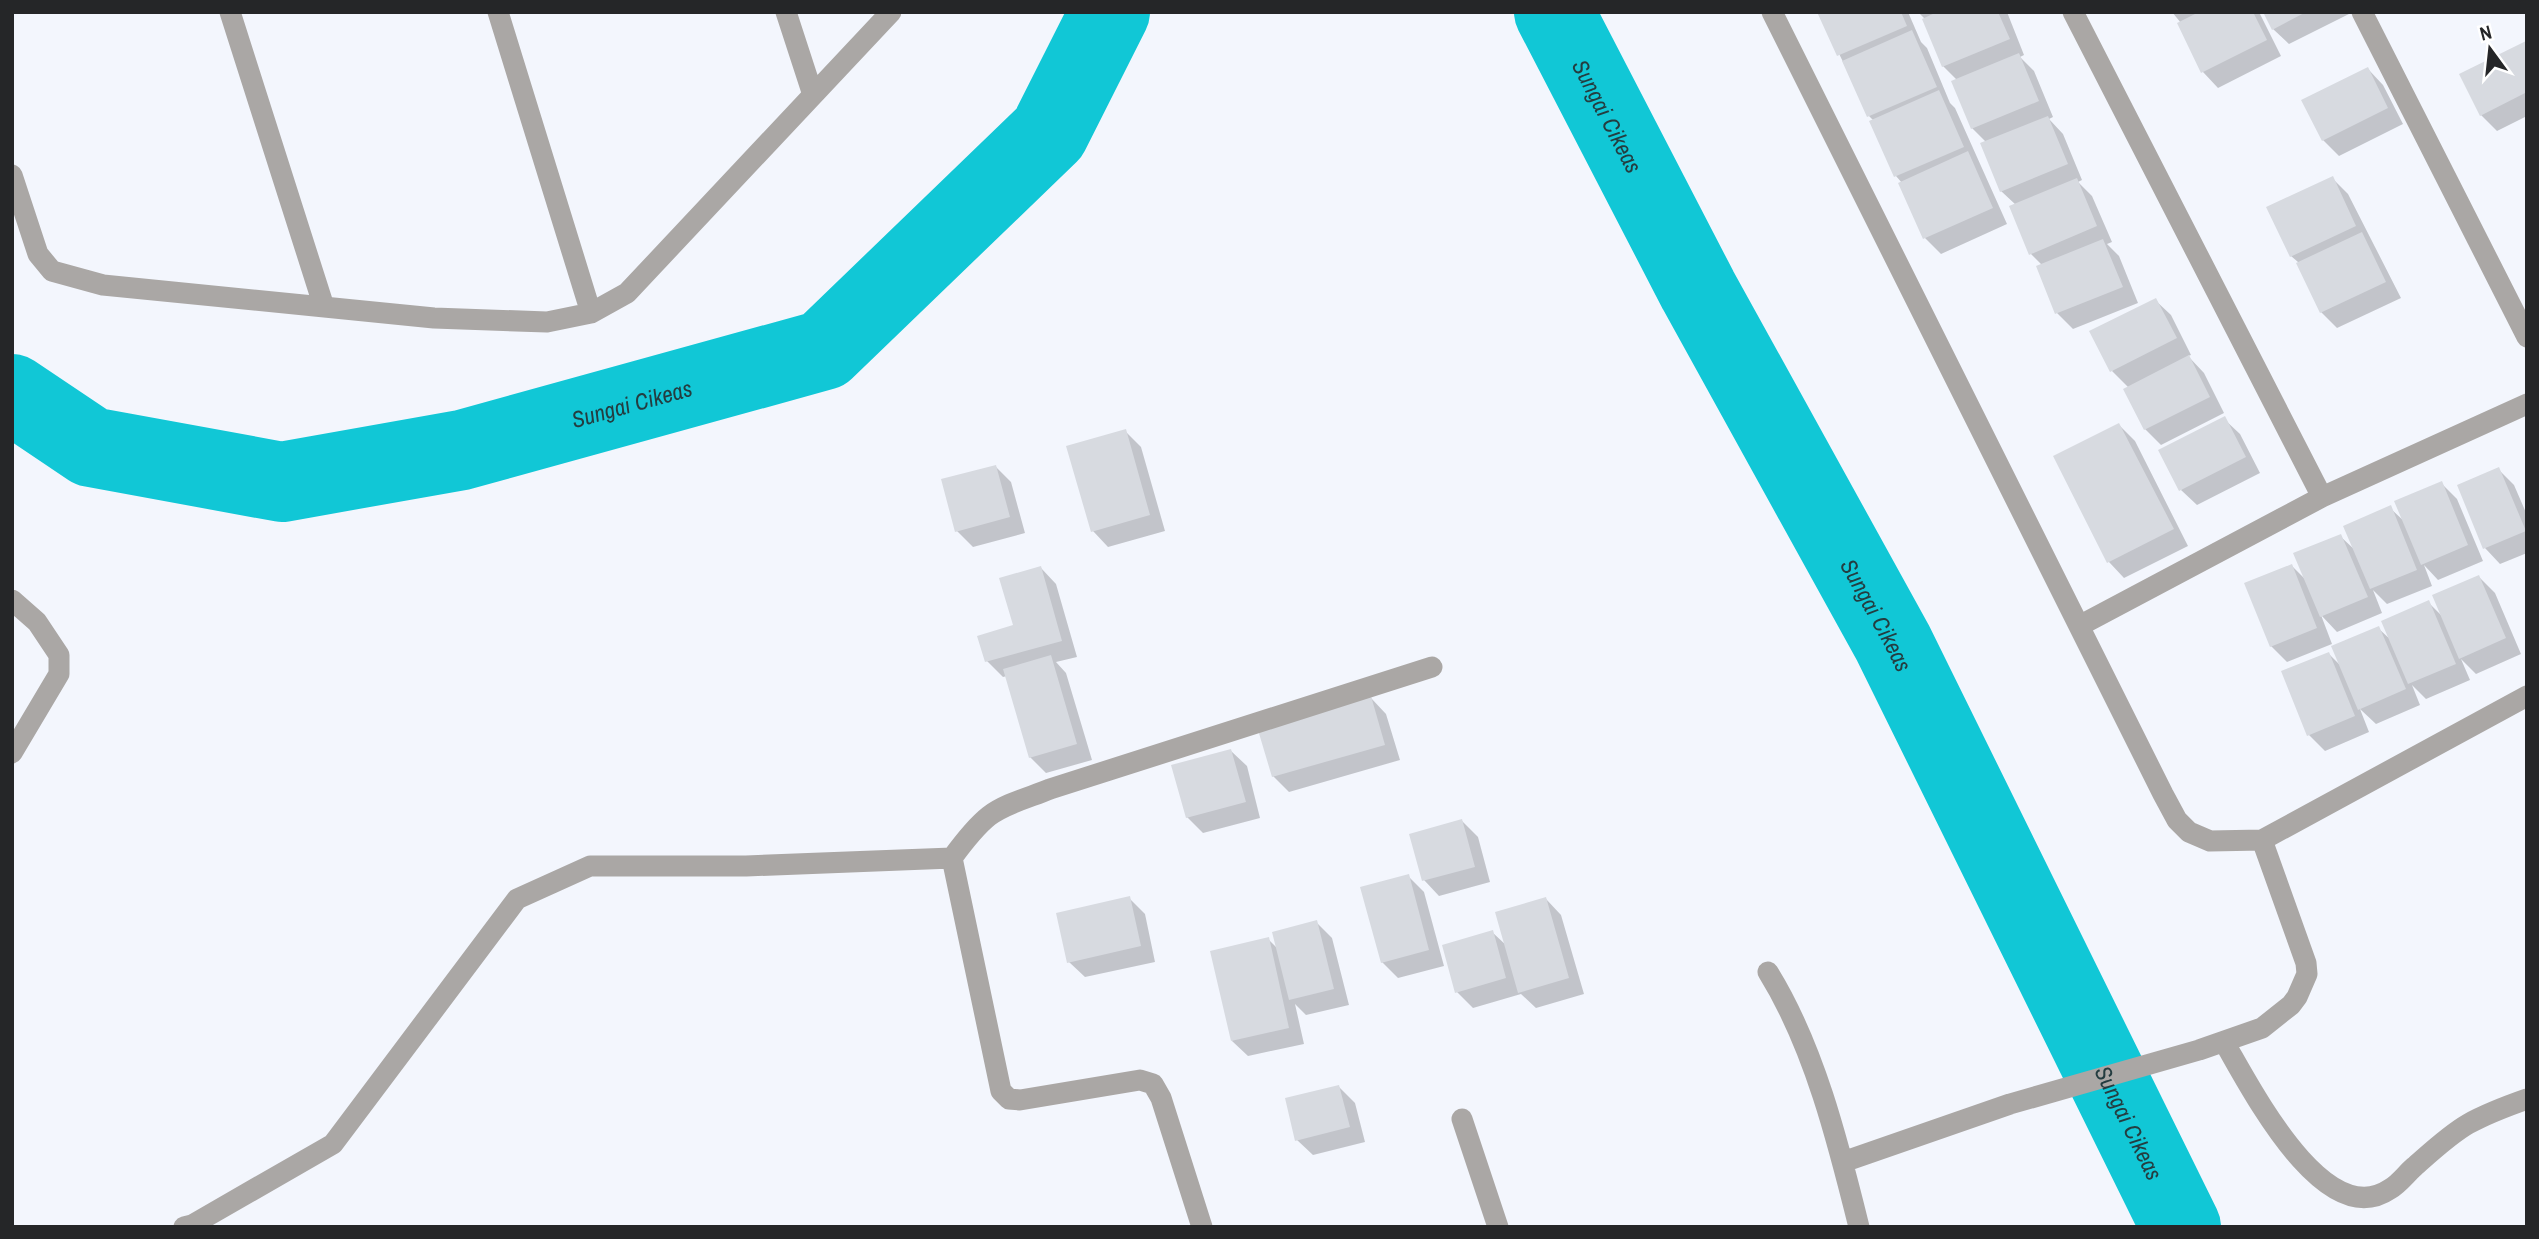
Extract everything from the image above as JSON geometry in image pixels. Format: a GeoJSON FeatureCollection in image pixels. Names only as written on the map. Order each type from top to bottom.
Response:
{"type":"FeatureCollection","features":[{"type":"Feature","properties":{"kind":"street"},"geometry":{"type":"LineString","coordinates":[[230,12],[324,307]]}},
{"type":"Feature","properties":{"kind":"street"},"geometry":{"type":"LineString","coordinates":[[498,12],[591,313]]}},
{"type":"Feature","properties":{"kind":"street"},"geometry":{"type":"LineString","coordinates":[[786,12],[813,95]]}},
{"type":"Feature","properties":{"kind":"street"},"geometry":{"type":"LineString","coordinates":[[12,175],[38,254],[52,271],[103,285],[434,318],[547,322],[591,313],[627,293],[891,12]]}},
{"type":"Feature","properties":{"kind":"street"},"geometry":{"type":"LineString","coordinates":[[1772,12],[2177,820],[2189,832],[2210,841],[2262,840],[2527,696]]}},
{"type":"Feature","properties":{"kind":"street"},"geometry":{"type":"LineString","coordinates":[[2073,12],[2322,497]]}},
{"type":"Feature","properties":{"kind":"street"},"geometry":{"type":"LineString","coordinates":[[2362,12],[2527,337]]}},
{"type":"Feature","properties":{"kind":"street"},"geometry":{"type":"LineString","coordinates":[[2079,626],[2322,497],[2527,404]]}},
{"type":"Feature","properties":{"kind":"street"},"geometry":{"type":"LineString","coordinates":[[12,600],[37,622],[59,655],[59,674],[12,752]]}},
{"type":"Feature","properties":{"kind":"street"},"geometry":{"type":"LineString","coordinates":[[1202,1227],[1161,1098],[1153,1084],[1140,1080],[1020,1100],[1009,1099],[1001,1091],[952,858],[971,833],[989,816],[1051,789],[1432,667]]}},
{"type":"Feature","properties":{"kind":"street"},"geometry":{"type":"LineString","coordinates":[[1843,1161],[2010,1104],[2199,1050],[2262,1028],[2297,997],[2306,974],[2306,963],[2262,840]]}},
{"type":"Feature","properties":{"kind":"street"},"geometry":{"type":"LineString","coordinates":[[184,1227],[192,1225],[332,1144],[517,899],[590,866],[747,866],[952,858]]}},
{"type":"Feature","properties":{"kind":"street"},"geometry":{"type":"LineString","coordinates":[[1768,972],[1787,1003],[1803,1040],[1843,1161],[1859,1227]]}},
{"type":"Feature","properties":{"kind":"street"},"geometry":{"type":"LineString","coordinates":[[2224,1042],[2268,1116],[2305,1164],[2336,1191],[2358,1199],[2390,1190],[2467,1125],[2527,1099]]}},
{"type":"Feature","properties":{"kind":"street"},"geometry":{"type":"LineString","coordinates":[[1462,1118],[1498,1227]]}},
{"type":"Feature","properties":{"kind":"building"},"geometry":{"type":"Polygon","coordinates":[[[1817,12],[1901,12],[1907,26],[1837,56],[1817,12]]]}},
{"type":"Feature","properties":{"kind":"building"},"geometry":{"type":"Polygon","coordinates":[[[1937,12],[1998,12],[2010,39],[1942,67],[1922,19],[1937,12]]]}},
{"type":"Feature","properties":{"kind":"building"},"geometry":{"type":"Polygon","coordinates":[[[2199,12],[2253,12],[2267,40],[2201,73],[2177,23],[2199,12]]]}},
{"type":"Feature","properties":{"kind":"building"},"geometry":{"type":"Polygon","coordinates":[[[2263,12],[2306,12],[2272,30],[2263,12]]]}},
{"type":"Feature","properties":{"kind":"building"},"geometry":{"type":"Polygon","coordinates":[[[1912,30],[1937,87],[1867,117],[1842,61],[1912,30]]]}},
{"type":"Feature","properties":{"kind":"building"},"geometry":{"type":"Polygon","coordinates":[[[2526,41],[2527,92],[2480,116],[2459,74],[2526,41]]]}},
{"type":"Feature","properties":{"kind":"building"},"geometry":{"type":"Polygon","coordinates":[[[2019,53],[2039,101],[1971,129],[1951,81],[2019,53]]]}},
{"type":"Feature","properties":{"kind":"building"},"geometry":{"type":"Polygon","coordinates":[[[2368,67],[2388,108],[2322,141],[2301,100],[2368,67]]]}},
{"type":"Feature","properties":{"kind":"building"},"geometry":{"type":"Polygon","coordinates":[[[1939,90],[1964,147],[1894,177],[1869,121],[1939,90]]]}},
{"type":"Feature","properties":{"kind":"building"},"geometry":{"type":"Polygon","coordinates":[[[2048,116],[2068,164],[2000,192],[1980,143],[2048,116]]]}},
{"type":"Feature","properties":{"kind":"building"},"geometry":{"type":"Polygon","coordinates":[[[1968,151],[1993,208],[1923,239],[1898,183],[1968,151]]]}},
{"type":"Feature","properties":{"kind":"building"},"geometry":{"type":"Polygon","coordinates":[[[2333,176],[2356,226],[2290,257],[2266,207],[2333,176]]]}},
{"type":"Feature","properties":{"kind":"building"},"geometry":{"type":"Polygon","coordinates":[[[2077,178],[2097,226],[2029,255],[2009,206],[2077,178]]]}},
{"type":"Feature","properties":{"kind":"building"},"geometry":{"type":"Polygon","coordinates":[[[2362,232],[2386,282],[2320,313],[2296,263],[2362,232]]]}},
{"type":"Feature","properties":{"kind":"building"},"geometry":{"type":"Polygon","coordinates":[[[2103,239],[2123,287],[2055,314],[2036,266],[2103,239]]]}},
{"type":"Feature","properties":{"kind":"building"},"geometry":{"type":"Polygon","coordinates":[[[2156,298],[2177,338],[2110,372],[2089,331],[2156,298]]]}},
{"type":"Feature","properties":{"kind":"building"},"geometry":{"type":"Polygon","coordinates":[[[2189,355],[2210,397],[2144,430],[2123,389],[2189,355]]]}},
{"type":"Feature","properties":{"kind":"building"},"geometry":{"type":"Polygon","coordinates":[[[2225,416],[2246,457],[2179,491],[2158,450],[2225,416]]]}},
{"type":"Feature","properties":{"kind":"building"},"geometry":{"type":"Polygon","coordinates":[[[2119,423],[2174,529],[2107,563],[2053,456],[2119,423]]]}},
{"type":"Feature","properties":{"kind":"building"},"geometry":{"type":"Polygon","coordinates":[[[1126,429],[1150,515],[1091,532],[1066,446],[1126,429]]]}},
{"type":"Feature","properties":{"kind":"building"},"geometry":{"type":"Polygon","coordinates":[[[996,465],[1010,517],[955,532],[941,479],[996,465]]]}},
{"type":"Feature","properties":{"kind":"building"},"geometry":{"type":"Polygon","coordinates":[[[2499,467],[2526,531],[2483,549],[2457,485],[2499,467]]]}},
{"type":"Feature","properties":{"kind":"building"},"geometry":{"type":"Polygon","coordinates":[[[2442,481],[2468,545],[2421,565],[2394,501],[2442,481]]]}},
{"type":"Feature","properties":{"kind":"building"},"geometry":{"type":"Polygon","coordinates":[[[2391,505],[2417,570],[2370,589],[2343,526],[2391,505]]]}},
{"type":"Feature","properties":{"kind":"building"},"geometry":{"type":"Polygon","coordinates":[[[2341,534],[2368,597],[2320,617],[2293,553],[2341,534]]]}},
{"type":"Feature","properties":{"kind":"building"},"geometry":{"type":"Polygon","coordinates":[[[2292,564],[2317,628],[2270,647],[2244,583],[2292,564]]]}},
{"type":"Feature","properties":{"kind":"building"},"geometry":{"type":"Polygon","coordinates":[[[1041,566],[1062,641],[985,662],[977,636],[1013,625],[999,578],[1041,566]]]}},
{"type":"Feature","properties":{"kind":"building"},"geometry":{"type":"Polygon","coordinates":[[[2479,575],[2506,638],[2459,659],[2432,595],[2479,575]]]}},
{"type":"Feature","properties":{"kind":"building"},"geometry":{"type":"Polygon","coordinates":[[[2429,600],[2456,664],[2408,684],[2381,621],[2429,600]]]}},
{"type":"Feature","properties":{"kind":"building"},"geometry":{"type":"Polygon","coordinates":[[[2379,626],[2406,689],[2358,710],[2331,646],[2379,626]]]}},
{"type":"Feature","properties":{"kind":"building"},"geometry":{"type":"Polygon","coordinates":[[[2329,652],[2355,716],[2307,736],[2281,671],[2329,652]]]}},
{"type":"Feature","properties":{"kind":"building"},"geometry":{"type":"Polygon","coordinates":[[[1051,655],[1077,744],[1029,758],[1003,669],[1051,655]]]}},
{"type":"Feature","properties":{"kind":"building"},"geometry":{"type":"Polygon","coordinates":[[[1371,696],[1385,745],[1272,777],[1258,730],[1371,696]]]}},
{"type":"Feature","properties":{"kind":"building"},"geometry":{"type":"Polygon","coordinates":[[[1231,749],[1246,802],[1186,818],[1171,765],[1231,749]]]}},
{"type":"Feature","properties":{"kind":"building"},"geometry":{"type":"Polygon","coordinates":[[[1462,819],[1475,867],[1422,881],[1409,834],[1462,819]]]}},
{"type":"Feature","properties":{"kind":"building"},"geometry":{"type":"Polygon","coordinates":[[[1409,874],[1429,950],[1381,963],[1360,887],[1409,874]]]}},
{"type":"Feature","properties":{"kind":"building"},"geometry":{"type":"Polygon","coordinates":[[[1130,896],[1141,946],[1067,963],[1056,913],[1130,896]]]}},
{"type":"Feature","properties":{"kind":"building"},"geometry":{"type":"Polygon","coordinates":[[[1546,897],[1569,978],[1518,993],[1495,912],[1546,897]]]}},
{"type":"Feature","properties":{"kind":"building"},"geometry":{"type":"Polygon","coordinates":[[[1317,920],[1334,989],[1289,1000],[1272,932],[1317,920]]]}},
{"type":"Feature","properties":{"kind":"building"},"geometry":{"type":"Polygon","coordinates":[[[1493,930],[1506,978],[1455,993],[1442,945],[1493,930]]]}},
{"type":"Feature","properties":{"kind":"building"},"geometry":{"type":"Polygon","coordinates":[[[1269,937],[1289,1028],[1231,1041],[1210,951],[1269,937]]]}},
{"type":"Feature","properties":{"kind":"building"},"geometry":{"type":"Polygon","coordinates":[[[1339,1085],[1350,1127],[1295,1141],[1285,1098],[1339,1085]]]}},
{"type":"Feature","properties":{"kind":"waterway","name":"Sungai Cikeas"},"geometry":{"type":"LineString","coordinates":[[12,394],[91,447],[282,482],[462,450],[824,350],[1049,133],[1110,12]]}},
{"type":"Feature","properties":{"kind":"waterway","name":"Sungai Cikeas"},"geometry":{"type":"LineString","coordinates":[[1554,12],[1698,290],[1893,643],[2181,1227]]}}]}
